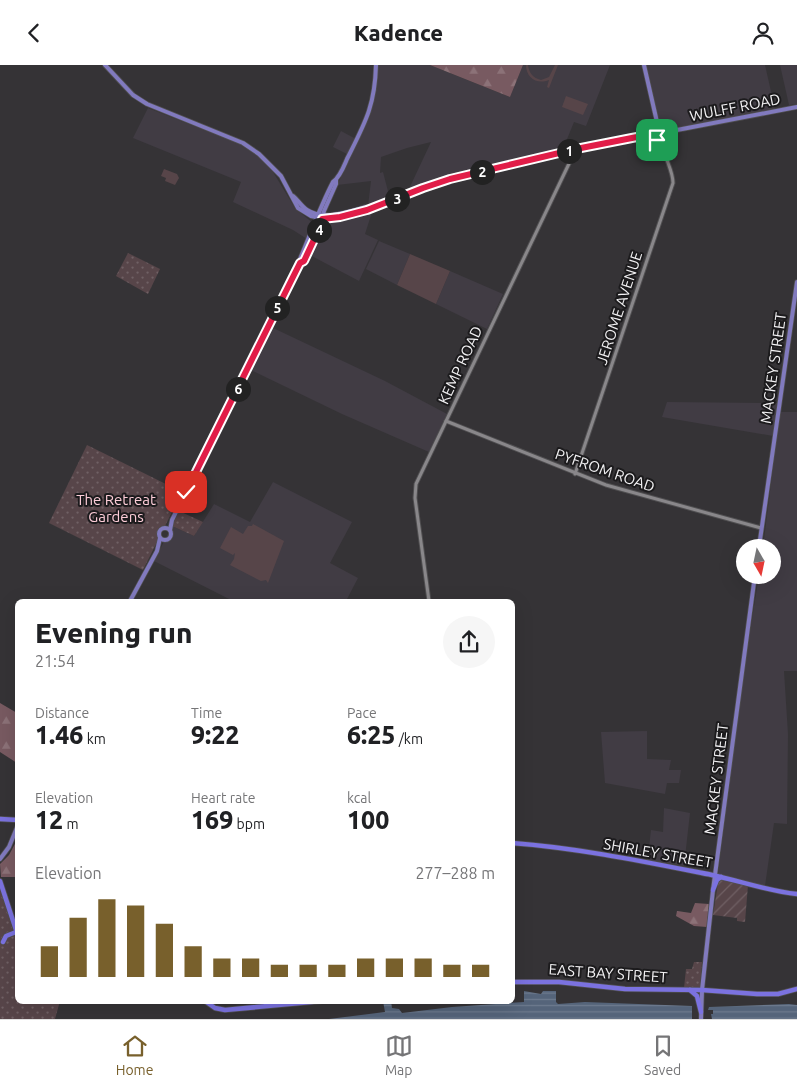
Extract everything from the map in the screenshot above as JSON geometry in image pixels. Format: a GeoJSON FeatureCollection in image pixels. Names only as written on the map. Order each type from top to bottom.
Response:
{"type":"FeatureCollection","features":[{"type":"Feature","properties":{"kind":"highway"},"geometry":{"type":"LineString","coordinates":[[0,819],[15,820]]}},
{"type":"Feature","properties":{"kind":"highway","name":"SHIRLEY STREET"},"geometry":{"type":"LineString","coordinates":[[515,843],[540,845],[642,861],[797,894]]}},
{"type":"Feature","properties":{"kind":"highway"},"geometry":{"type":"LineString","coordinates":[[713,891],[717,880],[721,877]]}},
{"type":"Feature","properties":{"kind":"highway"},"geometry":{"type":"LineString","coordinates":[[0,881],[15,928]]}},
{"type":"Feature","properties":{"kind":"highway"},"geometry":{"type":"LineString","coordinates":[[3,942],[6,936],[15,934]]}},
{"type":"Feature","properties":{"kind":"highway","name":"EAST BAY STREET"},"geometry":{"type":"LineString","coordinates":[[515,983],[559,982],[628,989],[778,994],[797,989]]}},
{"type":"Feature","properties":{"kind":"highway"},"geometry":{"type":"LineString","coordinates":[[690,990],[697,996],[701,1015]]}},
{"type":"Feature","properties":{"kind":"highway"},"geometry":{"type":"LineString","coordinates":[[209,1004],[215,1008],[225,1010],[290,1004]]}},
{"type":"Feature","properties":{"kind":"main road"},"geometry":{"type":"LineString","coordinates":[[105,65],[133,95],[147,105],[252,148],[281,176],[293,196],[292,199],[308,215],[340,217],[369,209],[450,179],[576,149],[642,136],[660,138]]}},
{"type":"Feature","properties":{"kind":"main road"},"geometry":{"type":"LineString","coordinates":[[131,599],[158,549],[171,537],[172,520],[300,263],[304,261],[319,229],[320,216],[368,118],[375,87],[376,65]]}},
{"type":"Feature","properties":{"kind":"main road"},"geometry":{"type":"LineString","coordinates":[[643,65],[657,123],[665,133],[660,138]]}},
{"type":"Feature","properties":{"kind":"main road"},"geometry":{"type":"LineString","coordinates":[[643,65],[654,122],[652,135],[660,138]]}},
{"type":"Feature","properties":{"kind":"main road","name":"WULFF ROAD"},"geometry":{"type":"LineString","coordinates":[[660,138],[677,130],[797,107]]}},
{"type":"Feature","properties":{"kind":"main road","name":"WULFF ROAD"},"geometry":{"type":"LineString","coordinates":[[654,129],[661,127],[677,130]]}},
{"type":"Feature","properties":{"kind":"main road"},"geometry":{"type":"LineString","coordinates":[[642,136],[654,129]]}},
{"type":"Feature","properties":{"kind":"main road","name":"MACKEY STREET"},"geometry":{"type":"LineString","coordinates":[[760,539],[797,282]]}},
{"type":"Feature","properties":{"kind":"main road"},"geometry":{"type":"LineString","coordinates":[[158,549],[160,532],[172,520]]}},
{"type":"Feature","properties":{"kind":"main road"},"geometry":{"type":"LineString","coordinates":[[164,528],[170,530]]}},
{"type":"Feature","properties":{"kind":"main road"},"geometry":{"type":"LineString","coordinates":[[160,538],[166,540]]}},
{"type":"Feature","properties":{"kind":"main road","name":"MACKEY STREET"},"geometry":{"type":"LineString","coordinates":[[701,1015],[713,891],[755,584]]}},
{"type":"Feature","properties":{"kind":"main road"},"geometry":{"type":"LineString","coordinates":[[0,859],[9,847],[15,832]]}},
{"type":"Feature","properties":{"kind":"street","name":"JEROME AVENUE"},"geometry":{"type":"LineString","coordinates":[[575,474],[673,183],[660,138]]}},
{"type":"Feature","properties":{"kind":"street","name":"KEMP ROAD"},"geometry":{"type":"LineString","coordinates":[[429,599],[415,488],[417,480],[576,149]]}},
{"type":"Feature","properties":{"kind":"street","name":"PYFROM ROAD"},"geometry":{"type":"LineString","coordinates":[[446,421],[575,474],[624,491],[762,528]]}},
{"type":"Feature","properties":{"kind":"shaded area"},"geometry":{"type":"Polygon","coordinates":[[[378,65],[430,65],[510,97],[523,65],[610,65],[586,126],[574,122],[563,149],[417,187],[408,191],[431,142],[407,148],[381,157],[380,173],[383,172],[390,199],[368,206],[371,181],[337,185],[370,116],[377,84],[378,65]]]}},
{"type":"Feature","properties":{"kind":"shaded area"},"geometry":{"type":"Polygon","coordinates":[[[645,65],[765,65],[775,109],[659,131],[645,65]]]}},
{"type":"Feature","properties":{"kind":"shaded area"},"geometry":{"type":"Polygon","coordinates":[[[780,65],[797,65],[797,104],[789,105],[780,65]]]}},
{"type":"Feature","properties":{"kind":"shaded area"},"geometry":{"type":"Polygon","coordinates":[[[148,108],[243,145],[256,154],[273,172],[295,208],[314,224],[307,239],[293,230],[233,202],[241,182],[133,138],[148,108]]]}},
{"type":"Feature","properties":{"kind":"shaded area"},"geometry":{"type":"Polygon","coordinates":[[[341,131],[356,139],[347,154],[333,147],[341,131]]]}},
{"type":"Feature","properties":{"kind":"shaded area"},"geometry":{"type":"Polygon","coordinates":[[[373,209],[365,234],[378,240],[359,281],[308,254],[324,223],[373,209]]]}},
{"type":"Feature","properties":{"kind":"shaded area"},"geometry":{"type":"Polygon","coordinates":[[[379,241],[410,254],[397,285],[366,269],[379,241]]]}},
{"type":"Feature","properties":{"kind":"shaded area"},"geometry":{"type":"Polygon","coordinates":[[[450,271],[503,294],[487,329],[436,304],[450,271]]]}},
{"type":"Feature","properties":{"kind":"shaded area"},"geometry":{"type":"Polygon","coordinates":[[[271,327],[385,381],[447,414],[429,452],[342,414],[249,369],[271,327]]]}},
{"type":"Feature","properties":{"kind":"shaded area"},"geometry":{"type":"Polygon","coordinates":[[[667,402],[777,403],[773,436],[662,417],[667,402]]]}},
{"type":"Feature","properties":{"kind":"shaded area"},"geometry":{"type":"Polygon","coordinates":[[[780,412],[797,412],[797,671],[784,671],[788,734],[787,824],[774,823],[765,886],[718,874],[744,669],[758,584],[781,584],[781,539],[764,539],[780,412]]]}},
{"type":"Feature","properties":{"kind":"shaded area"},"geometry":{"type":"Polygon","coordinates":[[[273,482],[352,522],[330,563],[358,578],[347,599],[229,599],[154,561],[172,526],[194,536],[214,504],[250,522],[273,482]]]}},
{"type":"Feature","properties":{"kind":"shaded area"},"geometry":{"type":"Polygon","coordinates":[[[647,731],[647,759],[671,760],[669,770],[681,770],[679,783],[667,783],[665,794],[605,783],[601,732],[647,731]]]}},
{"type":"Feature","properties":{"kind":"shaded area"},"geometry":{"type":"Polygon","coordinates":[[[664,808],[690,813],[684,866],[646,860],[651,830],[663,832],[664,808]]]}},
{"type":"Feature","properties":{"kind":"green space"},"geometry":{"type":"Polygon","coordinates":[[[430,65],[523,65],[510,97],[430,65]]]}},
{"type":"Feature","properties":{"kind":"green space"},"geometry":{"type":"Polygon","coordinates":[[[526,65],[528,65],[532,75],[541,80],[549,77],[555,65],[558,65],[549,88],[547,87],[549,80],[540,82],[530,77],[526,70],[526,65]]]}},
{"type":"Feature","properties":{"kind":"green space"},"geometry":{"type":"Polygon","coordinates":[[[566,96],[588,104],[583,115],[562,107],[566,96]]]}},
{"type":"Feature","properties":{"kind":"green space"},"geometry":{"type":"Polygon","coordinates":[[[164,169],[177,174],[179,178],[175,185],[165,181],[166,178],[161,176],[164,169]]]}},
{"type":"Feature","properties":{"kind":"green space"},"geometry":{"type":"Polygon","coordinates":[[[128,253],[160,269],[148,294],[116,276],[128,253]]]}},
{"type":"Feature","properties":{"kind":"green space"},"geometry":{"type":"Polygon","coordinates":[[[410,254],[450,271],[436,304],[397,285],[410,254]]]}},
{"type":"Feature","properties":{"kind":"green space","name":"The Retreat Gardens"},"geometry":{"type":"Polygon","coordinates":[[[87,445],[182,492],[143,570],[49,523],[87,445]]]}},
{"type":"Feature","properties":{"kind":"green space"},"geometry":{"type":"Polygon","coordinates":[[[179,511],[203,522],[194,536],[172,526],[179,511]]]}},
{"type":"Feature","properties":{"kind":"green space"},"geometry":{"type":"Polygon","coordinates":[[[253,524],[284,541],[268,583],[266,580],[261,581],[230,565],[235,553],[233,555],[220,548],[231,527],[243,534],[248,526],[253,524]]]}},
{"type":"Feature","properties":{"kind":"green space"},"geometry":{"type":"Polygon","coordinates":[[[0,703],[15,712],[15,762],[0,752],[0,703]]]}},
{"type":"Feature","properties":{"kind":"green space"},"geometry":{"type":"Polygon","coordinates":[[[15,844],[15,877],[1,877],[0,864],[9,855],[15,844]]]}},
{"type":"Feature","properties":{"kind":"green space"},"geometry":{"type":"Polygon","coordinates":[[[722,879],[748,885],[745,922],[737,921],[737,918],[713,915],[718,883],[722,879]]]}},
{"type":"Feature","properties":{"kind":"green space"},"geometry":{"type":"Polygon","coordinates":[[[0,887],[15,936],[15,1004],[59,1004],[55,1019],[0,1019],[0,887]]]}},
{"type":"Feature","properties":{"kind":"green space"},"geometry":{"type":"Polygon","coordinates":[[[695,903],[709,904],[707,927],[694,926],[676,916],[677,911],[691,913],[695,903]]]}},
{"type":"Feature","properties":{"kind":"green space"},"geometry":{"type":"Polygon","coordinates":[[[694,962],[702,962],[700,988],[684,988],[686,969],[692,969],[694,962]]]}},
{"type":"Feature","properties":{"kind":"water"},"geometry":{"type":"Polygon","coordinates":[[[524,991],[541,994],[543,991],[556,991],[556,1002],[558,1004],[585,1002],[692,1006],[692,1019],[329,1019],[385,1012],[384,1004],[391,1004],[392,1008],[399,1009],[402,1013],[524,1002],[524,991]]]}},
{"type":"Feature","properties":{"kind":"water"},"geometry":{"type":"Polygon","coordinates":[[[797,1005],[797,1019],[712,1019],[711,1014],[713,1014],[713,1010],[708,1010],[709,1007],[797,1005]]]}},
{"type":"Feature","properties":{"kind":"route"},"geometry":{"type":"LineString","coordinates":[[186,492],[300,263],[304,261],[322,219],[340,217],[367,210],[450,179],[576,149],[642,136],[657,140]]}}]}
